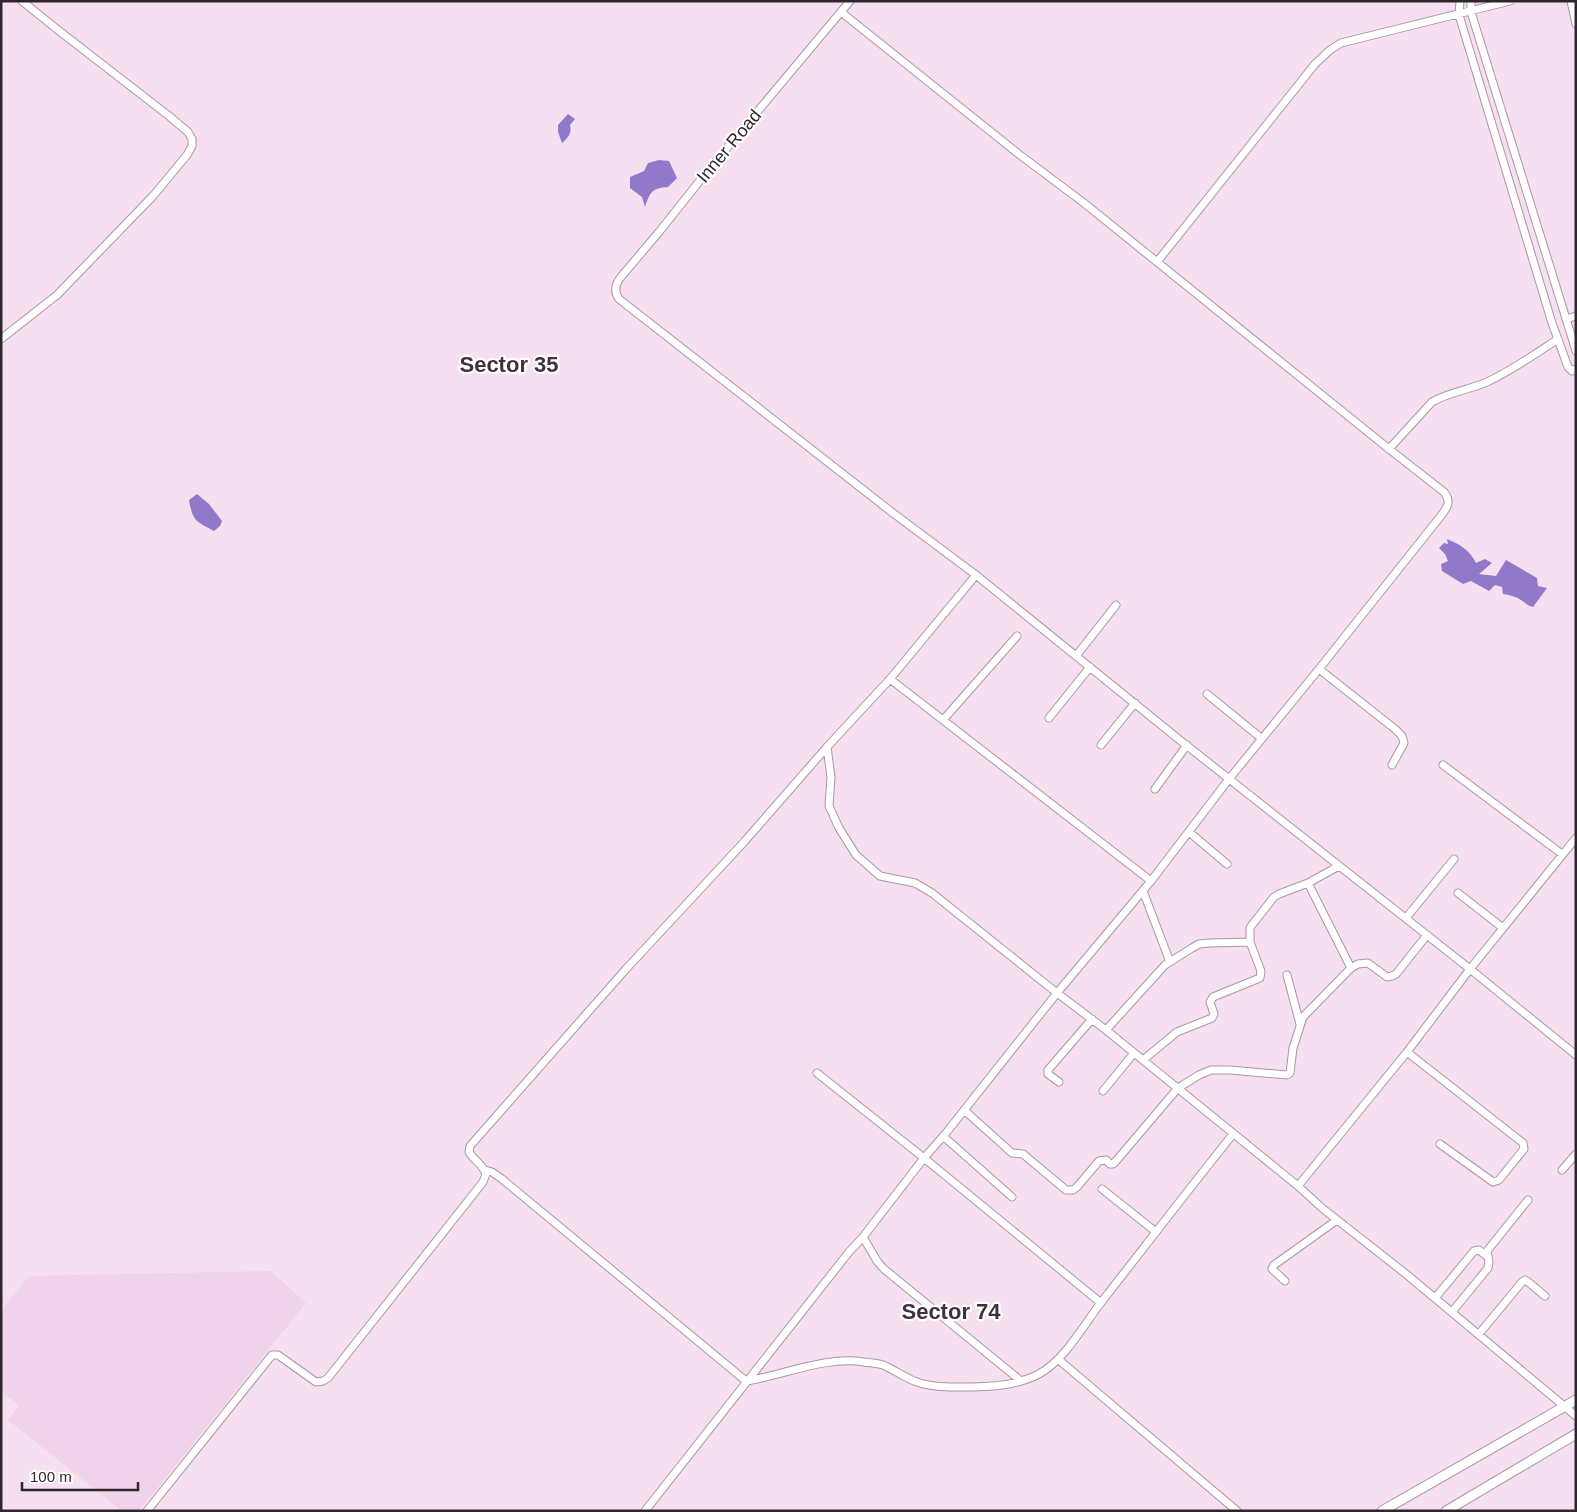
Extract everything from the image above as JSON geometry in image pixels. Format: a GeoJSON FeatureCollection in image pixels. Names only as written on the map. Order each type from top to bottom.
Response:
{"type":"FeatureCollection","features":[{"type":"Feature","properties":{"kind":"street"},"geometry":{"type":"LineString","coordinates":[[1,339],[57,294],[153,196],[187,155],[192,146],[190,136],[175,122],[22,1]]}},
{"type":"Feature","properties":{"kind":"street","name":"Inner Road"},"geometry":{"type":"LineString","coordinates":[[850,1],[620,278],[616,286],[616,294],[619,299],[744,397],[914,529],[976,574]]}},
{"type":"Feature","properties":{"kind":"street"},"geometry":{"type":"LineString","coordinates":[[1460,1],[1459,15],[1558,339],[1568,368],[1572,371],[1576,369]]}},
{"type":"Feature","properties":{"kind":"street"},"geometry":{"type":"LineString","coordinates":[[1471,1],[1471,12],[1576,351]]}},
{"type":"Feature","properties":{"kind":"street"},"geometry":{"type":"LineString","coordinates":[[1156,262],[1315,64],[1330,50],[1342,43],[1510,1]]}},
{"type":"Feature","properties":{"kind":"street"},"geometry":{"type":"LineString","coordinates":[[1571,1],[1576,24]]}},
{"type":"Feature","properties":{"kind":"street"},"geometry":{"type":"LineString","coordinates":[[645,1511],[924,1158],[1057,993],[1151,881],[1229,778],[1440,517],[1449,501],[1444,492],[1084,203],[991,132],[841,12]]}},
{"type":"Feature","properties":{"kind":"street"},"geometry":{"type":"LineString","coordinates":[[1566,319],[1576,316]]}},
{"type":"Feature","properties":{"kind":"street"},"geometry":{"type":"LineString","coordinates":[[1389,449],[1432,402],[1485,383],[1504,374],[1558,339]]}},
{"type":"Feature","properties":{"kind":"street"},"geometry":{"type":"LineString","coordinates":[[147,1511],[272,1355],[278,1355],[316,1382],[324,1381],[328,1378],[483,1182],[486,1175],[485,1170],[469,1152],[470,1146],[626,969],[744,842],[827,747],[890,679],[976,574],[1090,668],[1470,968],[1576,1055]]}},
{"type":"Feature","properties":{"kind":"street"},"geometry":{"type":"LineString","coordinates":[[1076,656],[1116,605]]}},
{"type":"Feature","properties":{"kind":"street"},"geometry":{"type":"LineString","coordinates":[[943,720],[1017,636]]}},
{"type":"Feature","properties":{"kind":"street"},"geometry":{"type":"LineString","coordinates":[[1049,718],[1090,668]]}},
{"type":"Feature","properties":{"kind":"street"},"geometry":{"type":"LineString","coordinates":[[1319,669],[1402,736],[1404,743],[1392,765]]}},
{"type":"Feature","properties":{"kind":"street"},"geometry":{"type":"LineString","coordinates":[[890,679],[1151,881]]}},
{"type":"Feature","properties":{"kind":"street"},"geometry":{"type":"LineString","coordinates":[[1207,694],[1261,738]]}},
{"type":"Feature","properties":{"kind":"street"},"geometry":{"type":"LineString","coordinates":[[1101,746],[1135,703]]}},
{"type":"Feature","properties":{"kind":"street"},"geometry":{"type":"LineString","coordinates":[[1155,789],[1187,745]]}},
{"type":"Feature","properties":{"kind":"street"},"geometry":{"type":"LineString","coordinates":[[827,747],[831,777],[829,806],[838,828],[856,855],[865,864],[880,876],[915,883],[932,892],[1178,1088],[1576,1416]]}},
{"type":"Feature","properties":{"kind":"street"},"geometry":{"type":"LineString","coordinates":[[1443,765],[1562,854]]}},
{"type":"Feature","properties":{"kind":"street"},"geometry":{"type":"LineString","coordinates":[[1188,832],[1227,864]]}},
{"type":"Feature","properties":{"kind":"street"},"geometry":{"type":"LineString","coordinates":[[1298,1186],[1406,1052],[1470,968],[1576,838]]}},
{"type":"Feature","properties":{"kind":"street"},"geometry":{"type":"LineString","coordinates":[[1406,918],[1454,859]]}},
{"type":"Feature","properties":{"kind":"street"},"geometry":{"type":"LineString","coordinates":[[1143,1060],[1177,1032],[1212,1018],[1214,1014],[1210,1002],[1213,997],[1260,978],[1261,971],[1250,942],[1250,928],[1270,901],[1279,894],[1308,883],[1339,866]]}},
{"type":"Feature","properties":{"kind":"street"},"geometry":{"type":"LineString","coordinates":[[1308,883],[1351,968]]}},
{"type":"Feature","properties":{"kind":"street"},"geometry":{"type":"LineString","coordinates":[[1143,891],[1170,962]]}},
{"type":"Feature","properties":{"kind":"street"},"geometry":{"type":"LineString","coordinates":[[1458,893],[1502,928]]}},
{"type":"Feature","properties":{"kind":"street"},"geometry":{"type":"LineString","coordinates":[[964,1110],[1012,1153],[1023,1154],[1066,1190],[1073,1190],[1102,1159],[1110,1164],[1116,1162],[1178,1088],[1211,1070],[1287,1075],[1290,1073],[1293,1048],[1303,1017],[1351,968],[1358,964],[1368,963],[1388,977],[1392,976],[1396,974],[1427,935]]}},
{"type":"Feature","properties":{"kind":"street"},"geometry":{"type":"LineString","coordinates":[[1106,1030],[1170,962],[1199,944],[1250,942]]}},
{"type":"Feature","properties":{"kind":"street"},"geometry":{"type":"LineString","coordinates":[[1287,975],[1300,1024]]}},
{"type":"Feature","properties":{"kind":"street"},"geometry":{"type":"LineString","coordinates":[[1058,1082],[1048,1074],[1048,1070],[1092,1020]]}},
{"type":"Feature","properties":{"kind":"street"},"geometry":{"type":"LineString","coordinates":[[1406,1052],[1523,1143],[1524,1149],[1499,1180],[1494,1182],[1440,1144]]}},
{"type":"Feature","properties":{"kind":"street"},"geometry":{"type":"LineString","coordinates":[[1104,1091],[1134,1053]]}},
{"type":"Feature","properties":{"kind":"street"},"geometry":{"type":"LineString","coordinates":[[816,1073],[924,1158],[1100,1303]]}},
{"type":"Feature","properties":{"kind":"street"},"geometry":{"type":"LineString","coordinates":[[485,1170],[502,1179],[746,1381],[769,1378],[824,1363],[862,1361],[882,1365],[915,1381],[928,1385],[997,1386],[1021,1381],[1039,1374],[1059,1360],[1100,1303],[1233,1134]]}},
{"type":"Feature","properties":{"kind":"street"},"geometry":{"type":"LineString","coordinates":[[943,1136],[1012,1196]]}},
{"type":"Feature","properties":{"kind":"street"},"geometry":{"type":"LineString","coordinates":[[1562,1170],[1576,1154]]}},
{"type":"Feature","properties":{"kind":"street"},"geometry":{"type":"LineString","coordinates":[[1102,1189],[1156,1232]]}},
{"type":"Feature","properties":{"kind":"street"},"geometry":{"type":"LineString","coordinates":[[1452,1312],[1488,1268],[1488,1251],[1528,1200]]}},
{"type":"Feature","properties":{"kind":"street"},"geometry":{"type":"LineString","coordinates":[[1285,1280],[1274,1272],[1272,1269],[1274,1266],[1337,1220]]}},
{"type":"Feature","properties":{"kind":"street"},"geometry":{"type":"LineString","coordinates":[[863,1237],[884,1270],[1021,1381]]}},
{"type":"Feature","properties":{"kind":"street"},"geometry":{"type":"LineString","coordinates":[[1435,1298],[1471,1252],[1479,1250],[1488,1257]]}},
{"type":"Feature","properties":{"kind":"street"},"geometry":{"type":"LineString","coordinates":[[1478,1334],[1522,1282],[1527,1281],[1545,1296]]}},
{"type":"Feature","properties":{"kind":"street"},"geometry":{"type":"LineString","coordinates":[[1059,1360],[1238,1511]]}},
{"type":"Feature","properties":{"kind":"street"},"geometry":{"type":"LineString","coordinates":[[1382,1511],[1576,1400]]}},
{"type":"Feature","properties":{"kind":"street"},"geometry":{"type":"LineString","coordinates":[[1446,1511],[1576,1434]]}},
{"type":"Feature","properties":{"kind":"shaded area"},"geometry":{"type":"Polygon","coordinates":[[[568,114],[575,119],[570,125],[569,135],[562,143],[558,132],[558,125],[568,114]]]}},
{"type":"Feature","properties":{"kind":"shaded area"},"geometry":{"type":"Polygon","coordinates":[[[659,160],[669,161],[677,178],[668,187],[658,188],[652,192],[645,207],[642,197],[630,188],[630,177],[644,171],[648,163],[659,160]]]}},
{"type":"Feature","properties":{"kind":"shaded area"},"geometry":{"type":"Polygon","coordinates":[[[197,494],[209,504],[222,521],[220,526],[214,531],[199,523],[192,513],[189,500],[197,494]]]}},
{"type":"Feature","properties":{"kind":"shaded area"},"geometry":{"type":"Polygon","coordinates":[[[1447,539],[1464,548],[1471,554],[1476,563],[1485,559],[1492,563],[1479,574],[1496,576],[1506,560],[1537,578],[1538,586],[1547,588],[1533,607],[1510,595],[1503,594],[1502,587],[1495,585],[1489,591],[1471,581],[1463,584],[1442,571],[1441,564],[1448,561],[1445,554],[1439,548],[1444,543],[1448,544],[1447,539]]]}},
{"type":"Feature","properties":{"kind":"shaded area"},"geometry":{"type":"Polygon","coordinates":[[[271,1271],[306,1303],[139,1511],[122,1511],[8,1420],[19,1405],[1,1391],[1,1310],[29,1276],[271,1271]]]}},
{"type":"Feature","properties":{"kind":"district","name":"Sector 35"},"geometry":{"type":"Point","coordinates":[509,364]}},
{"type":"Feature","properties":{"kind":"district","name":"Sector 74"},"geometry":{"type":"Point","coordinates":[951,1311]}}]}
